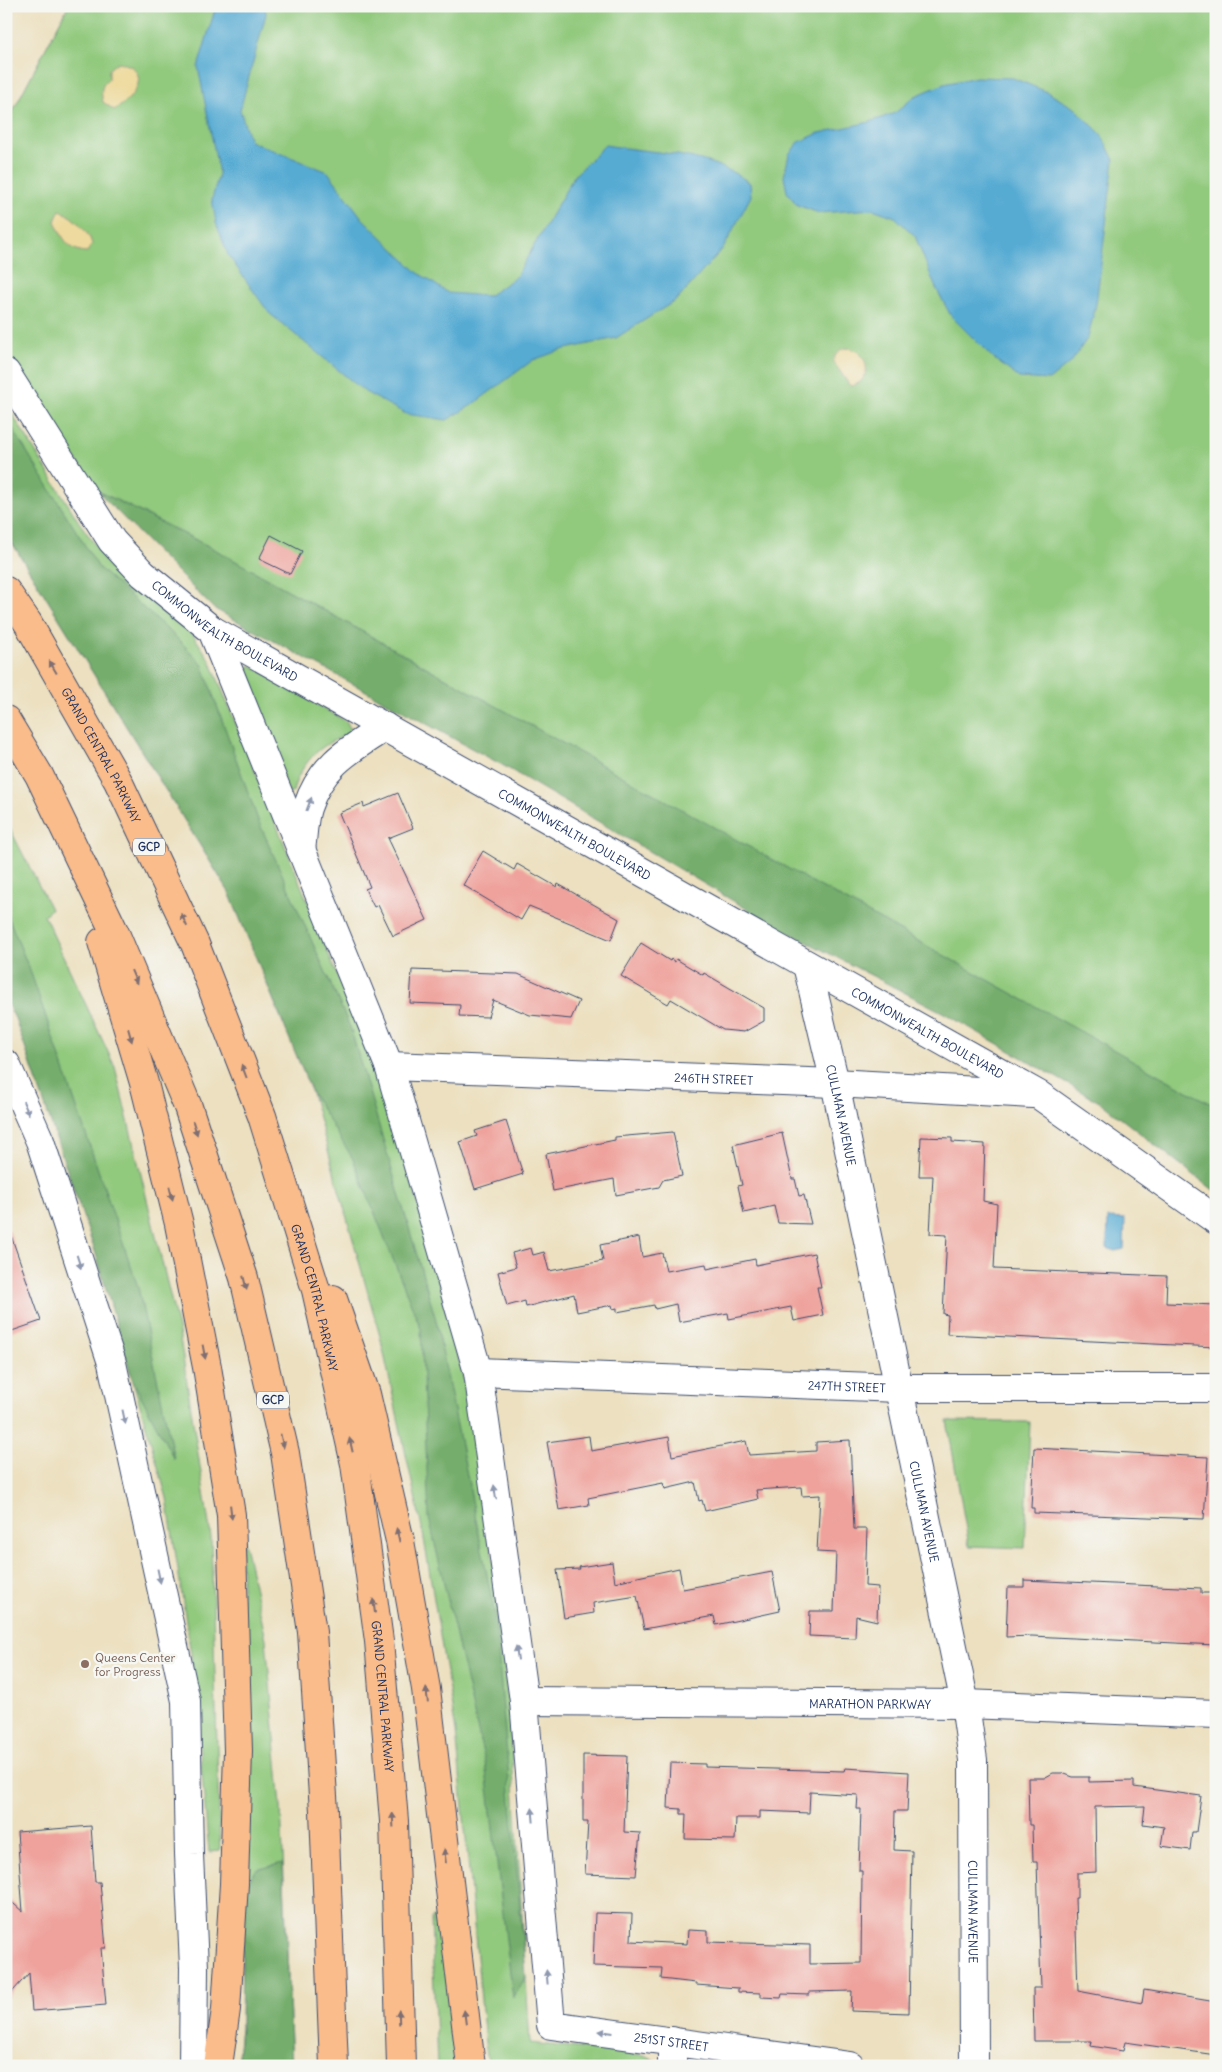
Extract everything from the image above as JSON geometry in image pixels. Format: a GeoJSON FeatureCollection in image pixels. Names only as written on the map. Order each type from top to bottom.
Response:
{"type":"FeatureCollection","features":[{"type":"Feature","properties":{"kind":"highway","name":"GRAND CENTRAL PARKWAY"},"geometry":{"type":"LineString","coordinates":[[6,592],[28,623],[118,781],[195,944],[262,1116],[316,1290],[355,1464],[379,1641],[394,1821],[401,2066]]}},
{"type":"Feature","properties":{"kind":"highway","name":"GCP"},"geometry":{"type":"LineString","coordinates":[[6,720],[39,775],[115,933],[188,1107],[244,1278],[285,1453],[312,1632],[324,1811],[334,2066]]}},
{"type":"Feature","properties":{"kind":"highway"},"geometry":{"type":"LineString","coordinates":[[39,775],[104,946],[144,1084],[179,1224],[207,1367],[232,1516],[238,1751],[234,1884],[226,2010],[218,2066]]}},
{"type":"Feature","properties":{"kind":"highway"},"geometry":{"type":"LineString","coordinates":[[262,1116],[315,1246],[366,1394],[400,1541],[426,1689],[471,2066]]}},
{"type":"Feature","properties":{"kind":"street","name":"COMMONWEALTH BOULEVARD"},"geometry":{"type":"LineString","coordinates":[[6,373],[112,541],[143,574],[212,630],[1039,1095],[1216,1220]]}},
{"type":"Feature","properties":{"kind":"street"},"geometry":{"type":"LineString","coordinates":[[212,630],[389,1066],[478,1372],[524,1700]]}},
{"type":"Feature","properties":{"kind":"street"},"geometry":{"type":"LineString","coordinates":[[301,852],[307,809],[322,775],[340,756],[385,727]]}},
{"type":"Feature","properties":{"kind":"street","name":"CULLMAN AVENUE"},"geometry":{"type":"LineString","coordinates":[[807,965],[835,1083],[966,1704],[973,1760],[974,2066]]}},
{"type":"Feature","properties":{"kind":"street"},"geometry":{"type":"LineString","coordinates":[[6,1064],[40,1142],[112,1363],[186,1701],[189,1854],[194,1968],[193,2066]]}},
{"type":"Feature","properties":{"kind":"street","name":"246TH STREET"},"geometry":{"type":"LineString","coordinates":[[389,1066],[835,1083],[1039,1095]]}},
{"type":"Feature","properties":{"kind":"street","name":"247TH STREET"},"geometry":{"type":"LineString","coordinates":[[478,1372],[899,1388],[1216,1388]]}},
{"type":"Feature","properties":{"kind":"street","name":"MARATHON PARKWAY"},"geometry":{"type":"LineString","coordinates":[[524,1700],[966,1704],[1216,1714]]}},
{"type":"Feature","properties":{"kind":"street","name":"251ST STREET"},"geometry":{"type":"LineString","coordinates":[[524,1700],[551,2025],[672,2053],[850,2066]]}},
{"type":"Feature","properties":{"kind":"green space"},"geometry":{"type":"Polygon","coordinates":[[[68,6],[1216,6],[1216,1108],[214,549],[96,490],[6,351],[6,124],[68,6]]]}},
{"type":"Feature","properties":{"kind":"green space"},"geometry":{"type":"Polygon","coordinates":[[[6,404],[79,522],[106,560],[189,629],[210,660],[344,992],[381,1077],[427,1235],[462,1372],[480,1454],[501,1627],[513,1770],[530,2043],[644,2055],[658,2062],[658,2066],[489,2066],[485,2043],[456,1732],[423,1533],[381,1340],[312,1093],[229,892],[6,533],[6,404]]]}},
{"type":"Feature","properties":{"kind":"green space"},"geometry":{"type":"Polygon","coordinates":[[[6,418],[99,568],[178,639],[202,664],[258,820],[350,1027],[436,1320],[495,1615],[526,1978],[513,1998],[485,1762],[429,1518],[421,1329],[353,1159],[312,1093],[229,892],[6,533],[6,418]]]}},
{"type":"Feature","properties":{"kind":"green space"},"geometry":{"type":"Polygon","coordinates":[[[96,490],[214,549],[1211,1104],[1216,1108],[1216,1192],[1101,1103],[944,1013],[774,925],[504,766],[213,608],[96,490]]]}},
{"type":"Feature","properties":{"kind":"green space"},"geometry":{"type":"Polygon","coordinates":[[[250,665],[347,722],[351,731],[326,745],[313,756],[300,773],[293,792],[289,794],[245,677],[246,669],[250,665]]]}},
{"type":"Feature","properties":{"kind":"green space"},"geometry":{"type":"Polygon","coordinates":[[[6,821],[51,909],[44,915],[115,1067],[179,1332],[211,1537],[220,1851],[209,1852],[191,1654],[167,1498],[96,1254],[15,1018],[6,1002],[6,821]]]}},
{"type":"Feature","properties":{"kind":"green space"},"geometry":{"type":"Polygon","coordinates":[[[6,911],[32,976],[138,1287],[174,1459],[133,1381],[96,1254],[15,1018],[6,1002],[6,911]]]}},
{"type":"Feature","properties":{"kind":"green space"},"geometry":{"type":"Polygon","coordinates":[[[947,1421],[1030,1422],[1025,1548],[969,1546],[947,1421]]]}},
{"type":"Feature","properties":{"kind":"green space"},"geometry":{"type":"Polygon","coordinates":[[[241,1527],[266,1639],[281,1806],[292,2066],[237,2066],[241,2029],[245,1774],[241,1527]]]}},
{"type":"Feature","properties":{"kind":"green space"},"geometry":{"type":"Polygon","coordinates":[[[283,1863],[292,2066],[237,2066],[241,2029],[243,1891],[256,1870],[283,1863]]]}},
{"type":"Feature","properties":{"kind":"green space"},"geometry":{"type":"Polygon","coordinates":[[[441,1917],[463,2066],[437,2066],[431,1918],[441,1917]]]}},
{"type":"Feature","properties":{"kind":"sand"},"geometry":{"type":"Polygon","coordinates":[[[118,62],[136,71],[138,84],[129,98],[114,110],[103,102],[102,89],[109,79],[109,69],[118,62]]]}},
{"type":"Feature","properties":{"kind":"sand"},"geometry":{"type":"Polygon","coordinates":[[[60,210],[70,216],[84,229],[92,244],[87,252],[75,249],[63,238],[55,221],[60,210]]]}},
{"type":"Feature","properties":{"kind":"sand"},"geometry":{"type":"Polygon","coordinates":[[[847,348],[860,354],[866,366],[866,373],[863,379],[850,386],[833,361],[838,352],[847,348]]]}},
{"type":"Feature","properties":{"kind":"water"},"geometry":{"type":"Polygon","coordinates":[[[216,6],[265,6],[266,14],[240,110],[250,141],[328,172],[362,218],[417,272],[448,293],[488,296],[516,277],[574,176],[605,145],[680,155],[716,165],[750,183],[751,196],[724,247],[678,299],[616,338],[561,350],[533,360],[472,405],[447,420],[406,414],[365,392],[269,313],[228,255],[216,223],[212,199],[219,174],[198,67],[216,6]]]}},
{"type":"Feature","properties":{"kind":"water"},"geometry":{"type":"Polygon","coordinates":[[[976,77],[1013,78],[1047,92],[1076,109],[1101,134],[1114,160],[1096,304],[1088,337],[1072,361],[1049,380],[1019,378],[993,358],[951,316],[935,286],[915,236],[895,217],[873,209],[819,213],[797,205],[787,192],[784,177],[789,154],[799,142],[819,133],[870,122],[895,113],[915,96],[944,84],[976,77]]]}},
{"type":"Feature","properties":{"kind":"water"},"geometry":{"type":"Polygon","coordinates":[[[1108,1218],[1125,1219],[1124,1249],[1116,1251],[1107,1248],[1108,1218]]]}},
{"type":"Feature","properties":{"kind":"building"},"geometry":{"type":"Polygon","coordinates":[[[271,535],[302,551],[290,574],[259,559],[271,535]]]}},
{"type":"Feature","properties":{"kind":"building"},"geometry":{"type":"Polygon","coordinates":[[[398,793],[413,828],[388,838],[427,920],[393,936],[378,905],[374,907],[365,889],[370,887],[339,813],[363,803],[364,807],[398,793]]]}},
{"type":"Feature","properties":{"kind":"building"},"geometry":{"type":"Polygon","coordinates":[[[483,851],[514,870],[517,864],[557,887],[558,884],[619,919],[611,940],[529,906],[521,920],[463,885],[483,851]]]}},
{"type":"Feature","properties":{"kind":"building"},"geometry":{"type":"Polygon","coordinates":[[[641,943],[670,961],[671,959],[675,962],[676,959],[703,975],[704,973],[764,1008],[764,1021],[744,1032],[723,1030],[671,999],[668,1004],[621,976],[641,943]]]}},
{"type":"Feature","properties":{"kind":"building"},"geometry":{"type":"Polygon","coordinates":[[[412,970],[518,974],[579,1001],[571,1019],[530,1015],[493,1000],[488,1017],[459,1016],[460,1005],[410,1003],[412,970]]]}},
{"type":"Feature","properties":{"kind":"building"},"geometry":{"type":"Polygon","coordinates":[[[506,1121],[523,1174],[475,1189],[460,1142],[477,1136],[475,1131],[506,1121]]]}},
{"type":"Feature","properties":{"kind":"building"},"geometry":{"type":"Polygon","coordinates":[[[673,1132],[682,1176],[663,1180],[659,1187],[616,1195],[614,1179],[553,1191],[546,1154],[615,1140],[615,1137],[673,1132]]]}},
{"type":"Feature","properties":{"kind":"building"},"geometry":{"type":"Polygon","coordinates":[[[782,1133],[792,1179],[795,1179],[799,1196],[804,1195],[811,1224],[778,1223],[774,1206],[744,1213],[738,1186],[742,1185],[733,1145],[782,1133]]]}},
{"type":"Feature","properties":{"kind":"building"},"geometry":{"type":"Polygon","coordinates":[[[921,1137],[952,1138],[952,1142],[985,1144],[983,1201],[997,1204],[994,1269],[1167,1276],[1166,1303],[1216,1305],[1216,1347],[947,1334],[948,1315],[943,1314],[947,1235],[930,1234],[933,1176],[919,1176],[921,1137]]]}},
{"type":"Feature","properties":{"kind":"building"},"geometry":{"type":"Polygon","coordinates":[[[6,1230],[9,1230],[41,1321],[6,1333],[6,1230]]]}},
{"type":"Feature","properties":{"kind":"building"},"geometry":{"type":"Polygon","coordinates":[[[639,1237],[642,1257],[662,1253],[666,1271],[706,1264],[707,1269],[755,1259],[756,1265],[814,1253],[821,1287],[817,1287],[823,1315],[794,1321],[791,1307],[729,1319],[728,1313],[679,1322],[676,1304],[655,1309],[654,1305],[617,1312],[617,1308],[613,1309],[612,1305],[577,1312],[574,1294],[526,1307],[525,1301],[507,1306],[498,1272],[516,1267],[512,1253],[531,1248],[533,1255],[544,1252],[549,1271],[603,1261],[600,1245],[639,1237]]]}},
{"type":"Feature","properties":{"kind":"building"},"geometry":{"type":"Polygon","coordinates":[[[589,1436],[591,1451],[669,1437],[672,1456],[746,1441],[749,1455],[816,1451],[816,1442],[850,1440],[854,1529],[867,1529],[865,1586],[878,1587],[877,1621],[856,1616],[855,1638],[809,1636],[810,1611],[834,1611],[836,1553],[817,1552],[820,1495],[802,1496],[801,1487],[756,1490],[758,1499],[705,1511],[702,1500],[699,1501],[695,1482],[665,1489],[663,1483],[588,1498],[589,1505],[559,1510],[547,1442],[589,1436]]]}},
{"type":"Feature","properties":{"kind":"building"},"geometry":{"type":"Polygon","coordinates":[[[1034,1448],[1208,1457],[1204,1519],[1034,1513],[1034,1508],[1031,1508],[1034,1448]]]}},
{"type":"Feature","properties":{"kind":"building"},"geometry":{"type":"Polygon","coordinates":[[[612,1562],[615,1582],[679,1568],[683,1589],[772,1572],[780,1611],[716,1625],[714,1616],[644,1629],[637,1596],[593,1603],[594,1613],[564,1618],[557,1570],[580,1569],[579,1567],[612,1562]]]}},
{"type":"Feature","properties":{"kind":"building"},"geometry":{"type":"Polygon","coordinates":[[[1024,1580],[1201,1588],[1201,1593],[1216,1593],[1216,1645],[1032,1636],[1006,1637],[1008,1587],[1024,1587],[1024,1580]]]}},
{"type":"Feature","properties":{"kind":"building"},"geometry":{"type":"Polygon","coordinates":[[[583,1755],[627,1756],[624,1832],[640,1833],[636,1876],[585,1874],[588,1822],[583,1822],[583,1755]]]}},
{"type":"Feature","properties":{"kind":"building"},"geometry":{"type":"Polygon","coordinates":[[[670,1763],[705,1764],[705,1767],[844,1771],[845,1768],[909,1772],[907,1811],[895,1811],[894,1850],[912,1851],[909,2013],[851,2011],[852,1991],[809,1992],[809,1995],[782,1994],[781,1998],[761,1997],[761,1993],[738,1992],[738,1988],[696,1985],[696,1983],[661,1979],[662,1968],[593,1966],[595,1913],[632,1914],[631,1941],[687,1944],[688,1930],[708,1931],[708,1942],[810,1945],[810,1964],[861,1963],[862,1871],[859,1871],[861,1809],[857,1809],[858,1795],[810,1792],[809,1813],[760,1811],[760,1818],[736,1818],[735,1840],[685,1839],[686,1814],[681,1814],[681,1809],[668,1808],[670,1763]]]}},
{"type":"Feature","properties":{"kind":"building"},"geometry":{"type":"Polygon","coordinates":[[[1053,1773],[1062,1773],[1073,1777],[1089,1777],[1089,1782],[1134,1781],[1134,1787],[1201,1796],[1196,1832],[1192,1832],[1190,1850],[1161,1846],[1164,1827],[1143,1824],[1145,1806],[1095,1807],[1096,1872],[1077,1873],[1077,1898],[1075,1898],[1078,1991],[1142,2003],[1144,1990],[1216,2002],[1216,2055],[1125,2042],[1123,2051],[1091,2046],[1092,2041],[1034,2041],[1033,1988],[1041,1988],[1037,1862],[1033,1862],[1032,1825],[1029,1825],[1028,1778],[1044,1778],[1053,1773]]]}},
{"type":"Feature","properties":{"kind":"building"},"geometry":{"type":"Polygon","coordinates":[[[91,1826],[95,1882],[100,1882],[106,1948],[101,1948],[106,2005],[32,2011],[29,1973],[6,1999],[6,1897],[23,1912],[17,1832],[91,1826]]]}},
{"type":"Feature","properties":{"kind":"place","name":"Queens Center for Progress"},"geometry":{"type":"Point","coordinates":[85,1664]}}]}
